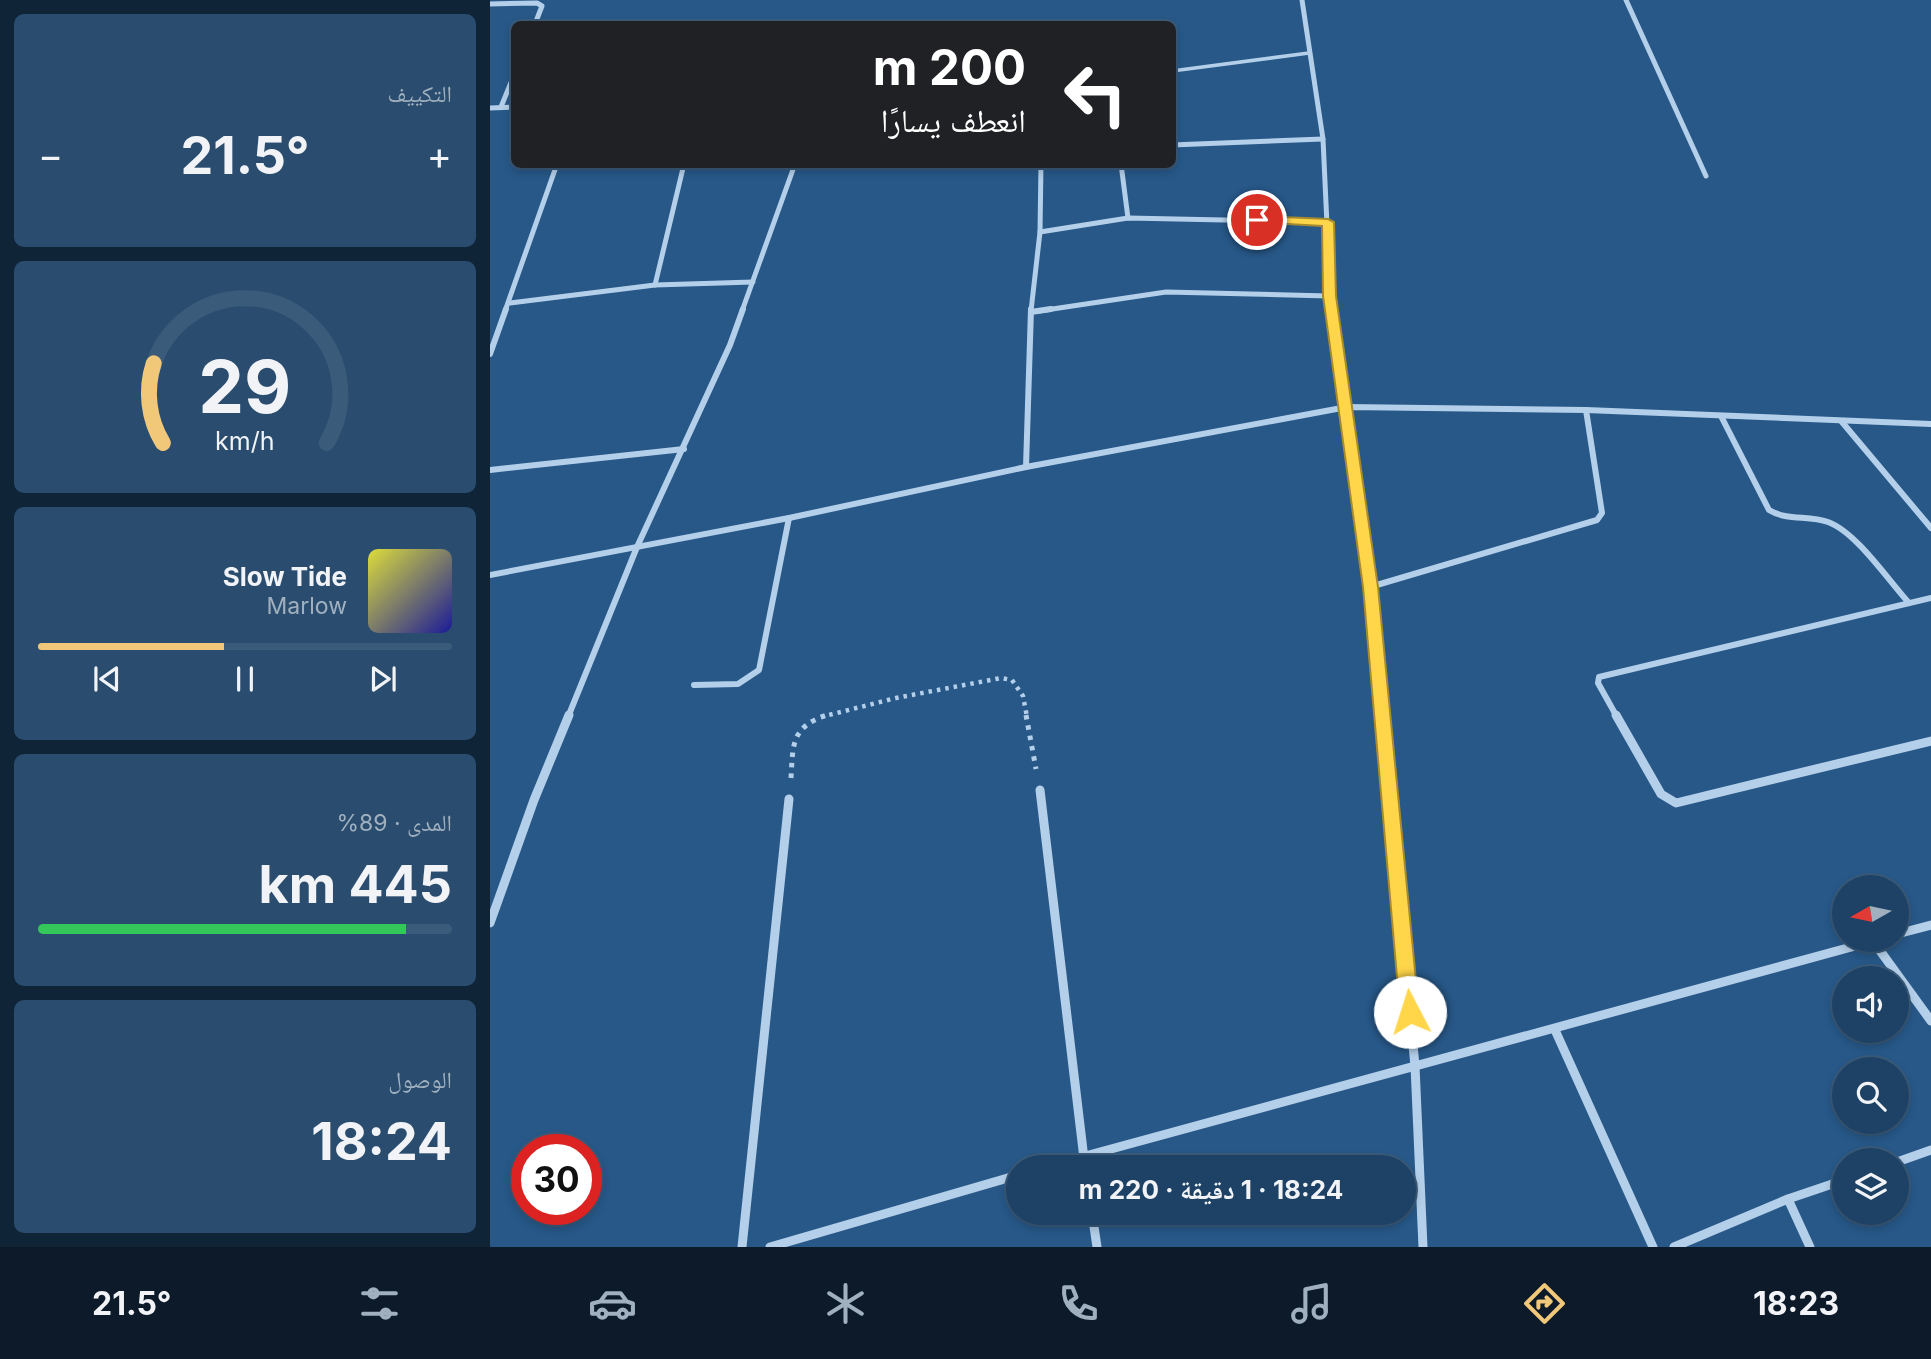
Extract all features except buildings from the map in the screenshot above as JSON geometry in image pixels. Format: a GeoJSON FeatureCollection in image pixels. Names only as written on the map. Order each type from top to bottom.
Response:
{"type":"FeatureCollection","features":[{"type":"Feature","properties":{"kind":"street"},"geometry":{"type":"LineString","coordinates":[[1302,0],[1323,139],[1329,296],[1347,407],[1370,587],[1415,1066],[1423,1247]]}},
{"type":"Feature","properties":{"kind":"street"},"geometry":{"type":"LineString","coordinates":[[1626,0],[1706,176]]}},
{"type":"Feature","properties":{"kind":"street"},"geometry":{"type":"LineString","coordinates":[[490,4],[537,3],[542,6],[536,21]]}},
{"type":"Feature","properties":{"kind":"street"},"geometry":{"type":"LineString","coordinates":[[501,107],[511,82]]}},
{"type":"Feature","properties":{"kind":"street"},"geometry":{"type":"LineString","coordinates":[[490,108],[511,107]]}},
{"type":"Feature","properties":{"kind":"street"},"geometry":{"type":"LineString","coordinates":[[1176,145],[1323,139]]}},
{"type":"Feature","properties":{"kind":"street"},"geometry":{"type":"LineString","coordinates":[[490,354],[556,168]]}},
{"type":"Feature","properties":{"kind":"street"},"geometry":{"type":"LineString","coordinates":[[655,285],[683,168]]}},
{"type":"Feature","properties":{"kind":"street"},"geometry":{"type":"LineString","coordinates":[[490,923],[534,800],[637,547],[730,345],[794,168]]}},
{"type":"Feature","properties":{"kind":"street"},"geometry":{"type":"LineString","coordinates":[[1026,467],[1031,312],[1040,232],[1041,168]]}},
{"type":"Feature","properties":{"kind":"street"},"geometry":{"type":"LineString","coordinates":[[1122,168],[1128,218]]}},
{"type":"Feature","properties":{"kind":"street"},"geometry":{"type":"LineString","coordinates":[[1040,232],[1128,218],[1328,222]]}},
{"type":"Feature","properties":{"kind":"street"},"geometry":{"type":"LineString","coordinates":[[510,303],[655,285],[753,282]]}},
{"type":"Feature","properties":{"kind":"street"},"geometry":{"type":"LineString","coordinates":[[1031,312],[1167,292],[1329,296]]}},
{"type":"Feature","properties":{"kind":"street"},"geometry":{"type":"LineString","coordinates":[[490,575],[789,518],[1026,467],[1347,407],[1586,411],[1931,424]]}},
{"type":"Feature","properties":{"kind":"street"},"geometry":{"type":"LineString","coordinates":[[1370,587],[1597,520],[1602,513],[1586,411]]}},
{"type":"Feature","properties":{"kind":"street"},"geometry":{"type":"LineString","coordinates":[[1721,416],[1769,510],[1777,515],[1830,522],[1909,603]]}},
{"type":"Feature","properties":{"kind":"street"},"geometry":{"type":"LineString","coordinates":[[1842,422],[1931,528]]}},
{"type":"Feature","properties":{"kind":"street"},"geometry":{"type":"LineString","coordinates":[[490,470],[684,449]]}},
{"type":"Feature","properties":{"kind":"street"},"geometry":{"type":"LineString","coordinates":[[694,685],[736,685],[751,681],[759,670],[789,518]]}},
{"type":"Feature","properties":{"kind":"street"},"geometry":{"type":"LineString","coordinates":[[1931,598],[1599,677],[1598,682],[1661,794],[1676,803],[1931,741]]}},
{"type":"Feature","properties":{"kind":"street"},"geometry":{"type":"LineString","coordinates":[[1040,790],[1084,1155]]}},
{"type":"Feature","properties":{"kind":"street"},"geometry":{"type":"LineString","coordinates":[[742,1247],[789,799]]}},
{"type":"Feature","properties":{"kind":"street"},"geometry":{"type":"LineString","coordinates":[[1909,931],[1931,925]]}},
{"type":"Feature","properties":{"kind":"street"},"geometry":{"type":"LineString","coordinates":[[1088,1155],[1555,1030],[1832,952]]}},
{"type":"Feature","properties":{"kind":"street"},"geometry":{"type":"LineString","coordinates":[[1883,952],[1931,1021]]}},
{"type":"Feature","properties":{"kind":"street"},"geometry":{"type":"LineString","coordinates":[[1555,1030],[1653,1247]]}},
{"type":"Feature","properties":{"kind":"street"},"geometry":{"type":"LineString","coordinates":[[1909,1158],[1931,1150]]}},
{"type":"Feature","properties":{"kind":"street"},"geometry":{"type":"LineString","coordinates":[[770,1247],[1006,1178]]}},
{"type":"Feature","properties":{"kind":"street"},"geometry":{"type":"LineString","coordinates":[[1674,1247],[1788,1199],[1832,1184]]}},
{"type":"Feature","properties":{"kind":"street"},"geometry":{"type":"LineString","coordinates":[[1788,1199],[1810,1247]]}},
{"type":"Feature","properties":{"kind":"street"},"geometry":{"type":"LineString","coordinates":[[1094,1225],[1097,1247]]}},
{"type":"Feature","properties":{"kind":"lane"},"geometry":{"type":"LineString","coordinates":[[1176,70],[1309,52]]}},
{"type":"Feature","properties":{"kind":"path"},"geometry":{"type":"LineString","coordinates":[[789,799],[797,736],[802,726],[812,719],[869,704],[1001,678],[1012,680],[1023,696],[1040,790]]}},
{"type":"Feature","properties":{"kind":"route"},"geometry":{"type":"LineString","coordinates":[[1257,220],[1328,222],[1329,296],[1347,407],[1370,587],[1410,1012]]}}]}
